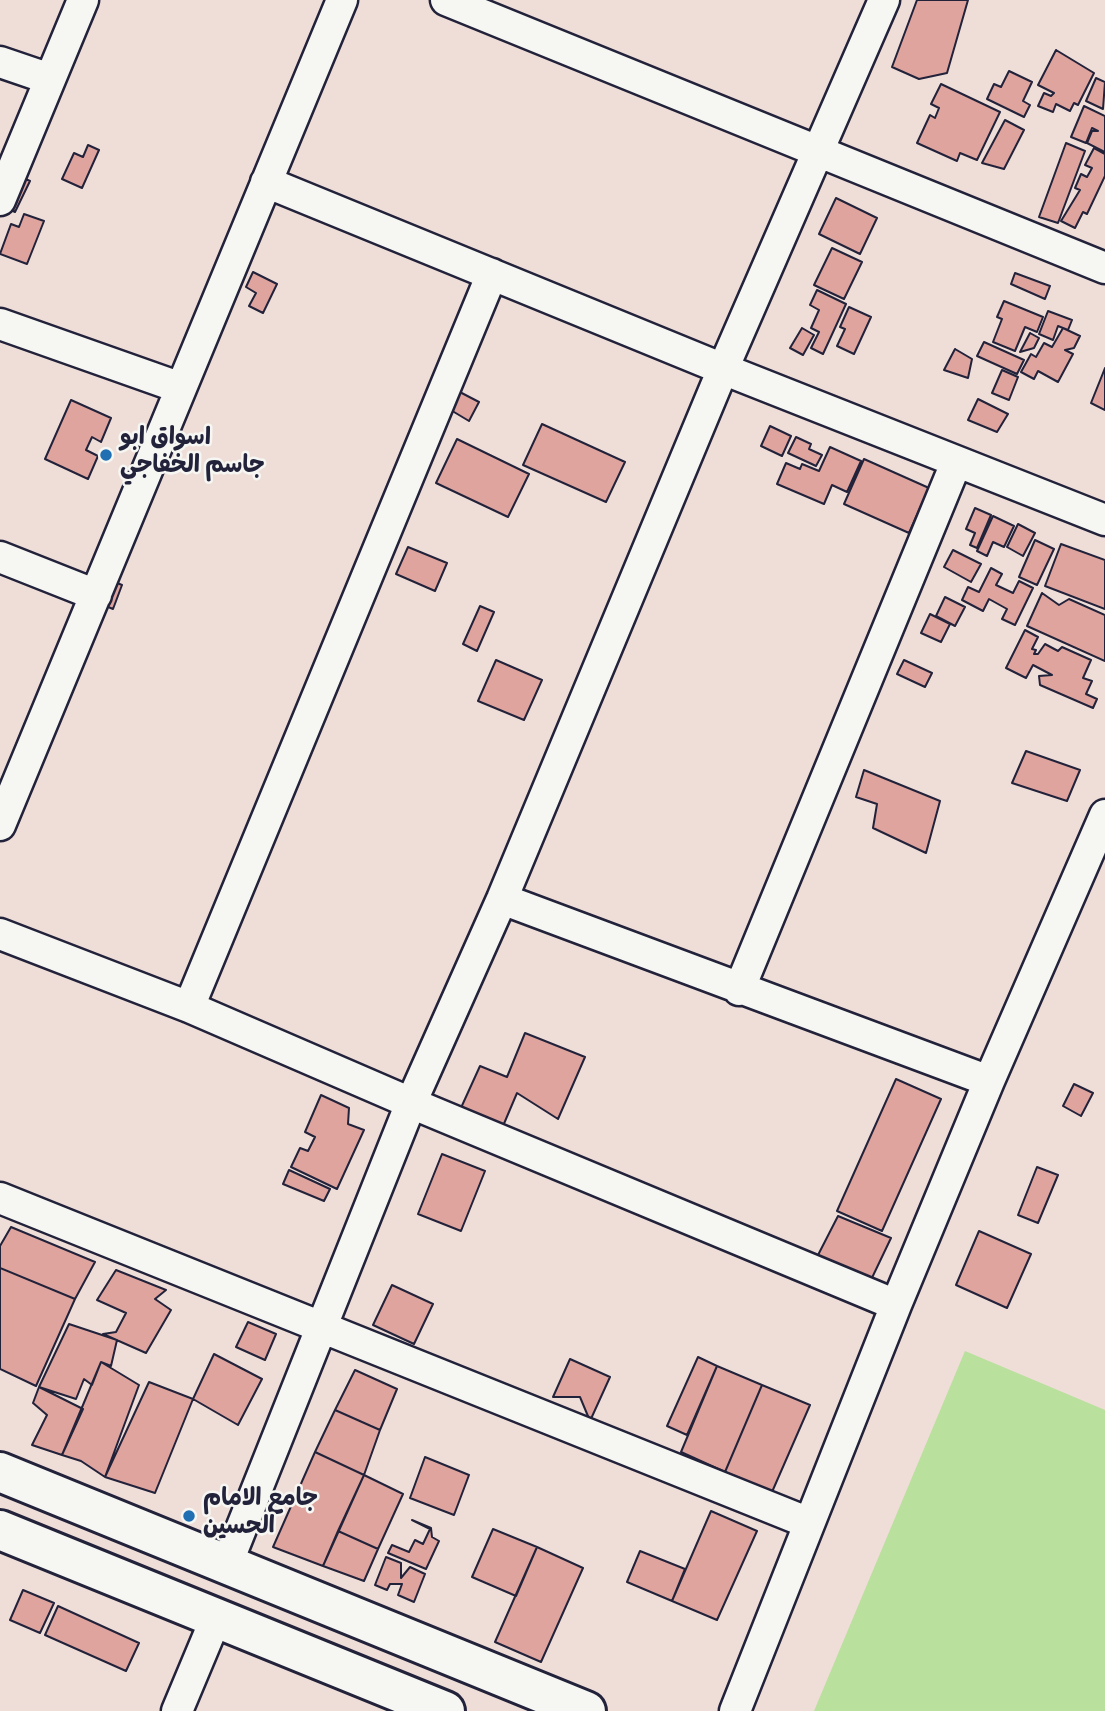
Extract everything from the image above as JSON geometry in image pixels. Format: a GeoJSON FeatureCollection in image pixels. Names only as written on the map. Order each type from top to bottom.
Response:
{"type":"FeatureCollection","features":[{"type":"Feature","properties":{"kind":"street"},"geometry":{"type":"LineString","coordinates":[[0,200],[83,0]]}},
{"type":"Feature","properties":{"kind":"street"},"geometry":{"type":"LineString","coordinates":[[0,825],[342,0]]}},
{"type":"Feature","properties":{"kind":"street"},"geometry":{"type":"LineString","coordinates":[[446,0],[819,154],[1105,268]]}},
{"type":"Feature","properties":{"kind":"street"},"geometry":{"type":"LineString","coordinates":[[227,1564],[411,1103],[502,899],[723,369],[884,0]]}},
{"type":"Feature","properties":{"kind":"street"},"geometry":{"type":"LineString","coordinates":[[0,62],[50,79]]}},
{"type":"Feature","properties":{"kind":"street"},"geometry":{"type":"LineString","coordinates":[[266,182],[956,463],[1105,520]]}},
{"type":"Feature","properties":{"kind":"street"},"geometry":{"type":"LineString","coordinates":[[189,1007],[492,274]]}},
{"type":"Feature","properties":{"kind":"street"},"geometry":{"type":"LineString","coordinates":[[0,324],[181,387]]}},
{"type":"Feature","properties":{"kind":"street"},"geometry":{"type":"LineString","coordinates":[[739,990],[956,463]]}},
{"type":"Feature","properties":{"kind":"street"},"geometry":{"type":"LineString","coordinates":[[0,557],[96,595]]}},
{"type":"Feature","properties":{"kind":"street"},"geometry":{"type":"LineString","coordinates":[[735,1711],[896,1305],[989,1081],[1105,815]]}},
{"type":"Feature","properties":{"kind":"street"},"geometry":{"type":"LineString","coordinates":[[502,899],[739,990],[989,1081]]}},
{"type":"Feature","properties":{"kind":"street"},"geometry":{"type":"LineString","coordinates":[[0,934],[189,1007],[411,1103],[896,1305]]}},
{"type":"Feature","properties":{"kind":"street"},"geometry":{"type":"LineString","coordinates":[[0,1198],[809,1524]]}},
{"type":"Feature","properties":{"kind":"street"},"geometry":{"type":"LineString","coordinates":[[0,1472],[586,1711]]}},
{"type":"Feature","properties":{"kind":"street"},"geometry":{"type":"LineString","coordinates":[[0,1530],[442,1710]]}},
{"type":"Feature","properties":{"kind":"street"},"geometry":{"type":"LineString","coordinates":[[177,1711],[216,1619]]}},
{"type":"Feature","properties":{"kind":"green space"},"geometry":{"type":"Polygon","coordinates":[[[965,1351],[1105,1410],[1105,1711],[814,1711],[965,1351]]]}},
{"type":"Feature","properties":{"kind":"building"},"geometry":{"type":"Polygon","coordinates":[[[917,0],[968,0],[947,73],[919,79],[892,67],[917,0]]]}},
{"type":"Feature","properties":{"kind":"building"},"geometry":{"type":"Polygon","coordinates":[[[1056,50],[1094,73],[1078,105],[1074,103],[1070,111],[1056,104],[1053,112],[1038,106],[1044,93],[1051,96],[1054,93],[1038,85],[1056,50]]]}},
{"type":"Feature","properties":{"kind":"building"},"geometry":{"type":"Polygon","coordinates":[[[1009,71],[1032,82],[1023,101],[1030,105],[1024,117],[987,99],[994,84],[1001,87],[1009,71]]]}},
{"type":"Feature","properties":{"kind":"building"},"geometry":{"type":"Polygon","coordinates":[[[1096,78],[1105,82],[1103,109],[1086,101],[1096,78]]]}},
{"type":"Feature","properties":{"kind":"building"},"geometry":{"type":"Polygon","coordinates":[[[941,84],[1000,112],[977,160],[960,153],[957,161],[917,143],[930,115],[935,118],[939,108],[931,104],[941,84]]]}},
{"type":"Feature","properties":{"kind":"building"},"geometry":{"type":"Polygon","coordinates":[[[1084,106],[1105,116],[1105,152],[1087,143],[1092,131],[1098,131],[1092,128],[1086,143],[1071,137],[1084,106]]]}},
{"type":"Feature","properties":{"kind":"building"},"geometry":{"type":"Polygon","coordinates":[[[1005,120],[1024,130],[1004,169],[982,163],[1005,120]]]}},
{"type":"Feature","properties":{"kind":"building"},"geometry":{"type":"Polygon","coordinates":[[[1066,143],[1085,151],[1058,223],[1039,217],[1066,143]]]}},
{"type":"Feature","properties":{"kind":"building"},"geometry":{"type":"Polygon","coordinates":[[[88,145],[99,150],[82,188],[62,179],[74,153],[83,157],[88,145]]]}},
{"type":"Feature","properties":{"kind":"building"},"geometry":{"type":"Polygon","coordinates":[[[1094,148],[1105,154],[1105,176],[1087,214],[1083,212],[1075,228],[1061,221],[1080,190],[1075,188],[1081,174],[1087,177],[1092,168],[1085,165],[1094,148]]]}},
{"type":"Feature","properties":{"kind":"building"},"geometry":{"type":"Polygon","coordinates":[[[19,176],[30,181],[15,212],[0,204],[19,176]]]}},
{"type":"Feature","properties":{"kind":"building"},"geometry":{"type":"Polygon","coordinates":[[[836,198],[877,218],[860,254],[819,234],[836,198]]]}},
{"type":"Feature","properties":{"kind":"building"},"geometry":{"type":"Polygon","coordinates":[[[24,214],[44,221],[27,264],[0,254],[11,224],[19,227],[24,214]]]}},
{"type":"Feature","properties":{"kind":"building"},"geometry":{"type":"Polygon","coordinates":[[[832,248],[862,262],[844,299],[814,285],[832,248]]]}},
{"type":"Feature","properties":{"kind":"building"},"geometry":{"type":"Polygon","coordinates":[[[253,272],[277,284],[263,313],[249,306],[256,293],[246,287],[253,272]]]}},
{"type":"Feature","properties":{"kind":"building"},"geometry":{"type":"Polygon","coordinates":[[[1015,273],[1050,286],[1045,299],[1011,284],[1015,273]]]}},
{"type":"Feature","properties":{"kind":"building"},"geometry":{"type":"Polygon","coordinates":[[[817,290],[846,304],[823,354],[811,348],[819,332],[811,328],[819,310],[810,305],[817,290]]]}},
{"type":"Feature","properties":{"kind":"building"},"geometry":{"type":"Polygon","coordinates":[[[1004,301],[1043,317],[1037,332],[1025,327],[1015,351],[993,342],[1002,319],[997,317],[1004,301]]]}},
{"type":"Feature","properties":{"kind":"building"},"geometry":{"type":"Polygon","coordinates":[[[849,307],[871,317],[854,354],[837,346],[845,329],[840,327],[849,307]]]}},
{"type":"Feature","properties":{"kind":"building"},"geometry":{"type":"Polygon","coordinates":[[[1048,311],[1072,320],[1068,330],[1058,326],[1053,340],[1039,334],[1048,311]]]}},
{"type":"Feature","properties":{"kind":"building"},"geometry":{"type":"Polygon","coordinates":[[[802,328],[814,335],[803,355],[790,348],[802,328]]]}},
{"type":"Feature","properties":{"kind":"building"},"geometry":{"type":"Polygon","coordinates":[[[1063,328],[1080,336],[1074,348],[1065,350],[1073,354],[1058,382],[1038,371],[1034,379],[1021,372],[1031,354],[1036,357],[1044,343],[1052,347],[1063,328]]]}},
{"type":"Feature","properties":{"kind":"building"},"geometry":{"type":"Polygon","coordinates":[[[1030,333],[1039,338],[1034,348],[1020,352],[1030,333]]]}},
{"type":"Feature","properties":{"kind":"building"},"geometry":{"type":"Polygon","coordinates":[[[984,342],[1024,360],[1017,374],[977,356],[984,342]]]}},
{"type":"Feature","properties":{"kind":"building"},"geometry":{"type":"Polygon","coordinates":[[[955,349],[972,359],[968,378],[944,370],[955,349]]]}},
{"type":"Feature","properties":{"kind":"building"},"geometry":{"type":"Polygon","coordinates":[[[1105,368],[1105,410],[1091,403],[1105,368]]]}},
{"type":"Feature","properties":{"kind":"building"},"geometry":{"type":"Polygon","coordinates":[[[1002,370],[1018,377],[1009,400],[992,393],[1002,370]]]}},
{"type":"Feature","properties":{"kind":"building"},"geometry":{"type":"Polygon","coordinates":[[[454,389],[479,402],[469,421],[439,403],[454,389]]]}},
{"type":"Feature","properties":{"kind":"building"},"geometry":{"type":"Polygon","coordinates":[[[978,399],[1008,414],[997,432],[968,420],[978,399]]]}},
{"type":"Feature","properties":{"kind":"building"},"geometry":{"type":"Polygon","coordinates":[[[71,400],[111,418],[101,442],[92,437],[86,450],[98,456],[88,479],[45,459],[71,400]]]}},
{"type":"Feature","properties":{"kind":"building"},"geometry":{"type":"Polygon","coordinates":[[[542,424],[625,462],[606,502],[523,465],[542,424]]]}},
{"type":"Feature","properties":{"kind":"building"},"geometry":{"type":"Polygon","coordinates":[[[770,426],[791,436],[782,456],[761,446],[770,426]]]}},
{"type":"Feature","properties":{"kind":"building"},"geometry":{"type":"Polygon","coordinates":[[[796,437],[811,444],[809,449],[822,455],[816,466],[788,453],[796,437]]]}},
{"type":"Feature","properties":{"kind":"building"},"geometry":{"type":"Polygon","coordinates":[[[457,439],[529,474],[508,517],[436,483],[457,439]]]}},
{"type":"Feature","properties":{"kind":"building"},"geometry":{"type":"Polygon","coordinates":[[[830,447],[861,461],[847,492],[832,485],[824,504],[777,484],[786,463],[800,469],[802,464],[819,471],[830,447]]]}},
{"type":"Feature","properties":{"kind":"building"},"geometry":{"type":"Polygon","coordinates":[[[864,459],[929,488],[909,533],[844,504],[864,459]]]}},
{"type":"Feature","properties":{"kind":"building"},"geometry":{"type":"Polygon","coordinates":[[[975,508],[991,515],[977,548],[970,545],[975,533],[966,529],[975,508]]]}},
{"type":"Feature","properties":{"kind":"building"},"geometry":{"type":"Polygon","coordinates":[[[993,516],[1014,526],[1004,547],[993,542],[987,556],[977,551],[993,516]]]}},
{"type":"Feature","properties":{"kind":"building"},"geometry":{"type":"Polygon","coordinates":[[[1018,524],[1035,533],[1023,556],[1007,547],[1018,524]]]}},
{"type":"Feature","properties":{"kind":"building"},"geometry":{"type":"Polygon","coordinates":[[[1035,540],[1054,549],[1037,585],[1019,577],[1035,540]]]}},
{"type":"Feature","properties":{"kind":"building"},"geometry":{"type":"Polygon","coordinates":[[[1061,544],[1105,560],[1105,609],[1045,586],[1061,544]]]}},
{"type":"Feature","properties":{"kind":"building"},"geometry":{"type":"Polygon","coordinates":[[[408,547],[447,563],[435,591],[396,574],[408,547]]]}},
{"type":"Feature","properties":{"kind":"building"},"geometry":{"type":"Polygon","coordinates":[[[953,550],[981,564],[971,582],[944,567],[953,550]]]}},
{"type":"Feature","properties":{"kind":"building"},"geometry":{"type":"Polygon","coordinates":[[[991,568],[1002,574],[996,585],[1013,593],[1019,581],[1033,588],[1015,625],[1002,619],[1007,609],[989,599],[983,611],[962,600],[968,587],[979,592],[991,568]]]}},
{"type":"Feature","properties":{"kind":"building"},"geometry":{"type":"Polygon","coordinates":[[[110,580],[122,585],[113,609],[101,604],[110,580]]]}},
{"type":"Feature","properties":{"kind":"building"},"geometry":{"type":"Polygon","coordinates":[[[1042,593],[1059,605],[1069,599],[1105,615],[1105,661],[1027,626],[1042,593]]]}},
{"type":"Feature","properties":{"kind":"building"},"geometry":{"type":"Polygon","coordinates":[[[945,597],[965,607],[955,626],[936,616],[945,597]]]}},
{"type":"Feature","properties":{"kind":"building"},"geometry":{"type":"Polygon","coordinates":[[[480,606],[494,612],[477,651],[463,644],[480,606]]]}},
{"type":"Feature","properties":{"kind":"building"},"geometry":{"type":"Polygon","coordinates":[[[930,614],[950,624],[941,642],[921,633],[930,614]]]}},
{"type":"Feature","properties":{"kind":"building"},"geometry":{"type":"Polygon","coordinates":[[[1025,630],[1038,637],[1032,649],[1036,650],[1034,654],[1038,654],[1045,644],[1058,651],[1062,647],[1091,660],[1083,678],[1092,681],[1086,694],[1097,699],[1093,708],[1040,685],[1039,676],[1052,675],[1033,665],[1026,678],[1006,668],[1025,630]]]}},
{"type":"Feature","properties":{"kind":"building"},"geometry":{"type":"Polygon","coordinates":[[[496,660],[542,680],[524,720],[478,701],[496,660]]]}},
{"type":"Feature","properties":{"kind":"building"},"geometry":{"type":"Polygon","coordinates":[[[904,660],[932,673],[925,687],[897,674],[904,660]]]}},
{"type":"Feature","properties":{"kind":"building"},"geometry":{"type":"Polygon","coordinates":[[[1026,751],[1080,770],[1067,801],[1012,783],[1026,751]]]}},
{"type":"Feature","properties":{"kind":"building"},"geometry":{"type":"Polygon","coordinates":[[[864,770],[940,801],[926,853],[873,828],[877,804],[856,797],[864,770]]]}},
{"type":"Feature","properties":{"kind":"building"},"geometry":{"type":"Polygon","coordinates":[[[525,1033],[585,1057],[558,1119],[517,1093],[503,1126],[460,1110],[480,1066],[507,1077],[525,1033]]]}},
{"type":"Feature","properties":{"kind":"building"},"geometry":{"type":"Polygon","coordinates":[[[896,1079],[941,1099],[882,1231],[837,1211],[896,1079]]]}},
{"type":"Feature","properties":{"kind":"building"},"geometry":{"type":"Polygon","coordinates":[[[1074,1084],[1093,1093],[1081,1116],[1063,1106],[1074,1084]]]}},
{"type":"Feature","properties":{"kind":"building"},"geometry":{"type":"Polygon","coordinates":[[[321,1095],[349,1108],[348,1124],[364,1130],[337,1189],[291,1167],[300,1148],[308,1151],[315,1137],[305,1132],[321,1095]]]}},
{"type":"Feature","properties":{"kind":"building"},"geometry":{"type":"Polygon","coordinates":[[[442,1154],[485,1171],[461,1231],[418,1214],[442,1154]]]}},
{"type":"Feature","properties":{"kind":"building"},"geometry":{"type":"Polygon","coordinates":[[[1037,1167],[1058,1175],[1038,1223],[1018,1215],[1037,1167]]]}},
{"type":"Feature","properties":{"kind":"building"},"geometry":{"type":"Polygon","coordinates":[[[289,1170],[330,1189],[324,1201],[283,1184],[289,1170]]]}},
{"type":"Feature","properties":{"kind":"building"},"geometry":{"type":"Polygon","coordinates":[[[838,1216],[891,1238],[870,1282],[817,1257],[838,1216]]]}},
{"type":"Feature","properties":{"kind":"building"},"geometry":{"type":"Polygon","coordinates":[[[11,1227],[95,1262],[75,1299],[0,1268],[0,1246],[11,1227]]]}},
{"type":"Feature","properties":{"kind":"building"},"geometry":{"type":"Polygon","coordinates":[[[979,1231],[1031,1254],[1007,1308],[956,1285],[979,1231]]]}},
{"type":"Feature","properties":{"kind":"building"},"geometry":{"type":"Polygon","coordinates":[[[0,1268],[75,1299],[36,1386],[0,1369],[0,1268]]]}},
{"type":"Feature","properties":{"kind":"building"},"geometry":{"type":"Polygon","coordinates":[[[116,1270],[166,1290],[155,1299],[171,1310],[146,1353],[103,1334],[116,1332],[126,1313],[97,1300],[116,1270]]]}},
{"type":"Feature","properties":{"kind":"building"},"geometry":{"type":"Polygon","coordinates":[[[392,1285],[433,1304],[414,1344],[373,1325],[392,1285]]]}},
{"type":"Feature","properties":{"kind":"building"},"geometry":{"type":"Polygon","coordinates":[[[248,1322],[276,1334],[265,1360],[236,1347],[248,1322]]]}},
{"type":"Feature","properties":{"kind":"building"},"geometry":{"type":"Polygon","coordinates":[[[69,1324],[117,1340],[111,1366],[101,1362],[92,1385],[84,1379],[76,1399],[39,1387],[69,1324]]]}},
{"type":"Feature","properties":{"kind":"building"},"geometry":{"type":"Polygon","coordinates":[[[214,1354],[262,1379],[238,1425],[193,1399],[214,1354]]]}},
{"type":"Feature","properties":{"kind":"building"},"geometry":{"type":"Polygon","coordinates":[[[698,1357],[717,1366],[687,1435],[667,1426],[698,1357]]]}},
{"type":"Feature","properties":{"kind":"building"},"geometry":{"type":"Polygon","coordinates":[[[570,1359],[610,1377],[590,1421],[580,1397],[553,1397],[570,1359]]]}},
{"type":"Feature","properties":{"kind":"building"},"geometry":{"type":"Polygon","coordinates":[[[101,1362],[139,1385],[105,1477],[81,1461],[62,1455],[101,1362]]]}},
{"type":"Feature","properties":{"kind":"building"},"geometry":{"type":"Polygon","coordinates":[[[717,1366],[762,1385],[725,1472],[681,1452],[717,1366]]]}},
{"type":"Feature","properties":{"kind":"building"},"geometry":{"type":"Polygon","coordinates":[[[355,1370],[397,1389],[380,1430],[335,1410],[355,1370]]]}},
{"type":"Feature","properties":{"kind":"building"},"geometry":{"type":"Polygon","coordinates":[[[149,1382],[193,1399],[155,1493],[105,1477],[149,1382]]]}},
{"type":"Feature","properties":{"kind":"building"},"geometry":{"type":"Polygon","coordinates":[[[762,1385],[810,1405],[772,1492],[725,1472],[762,1385]]]}},
{"type":"Feature","properties":{"kind":"building"},"geometry":{"type":"Polygon","coordinates":[[[39,1387],[83,1409],[62,1455],[32,1445],[47,1415],[33,1403],[39,1387]]]}},
{"type":"Feature","properties":{"kind":"building"},"geometry":{"type":"Polygon","coordinates":[[[335,1410],[380,1430],[364,1475],[315,1452],[335,1410]]]}},
{"type":"Feature","properties":{"kind":"building"},"geometry":{"type":"Polygon","coordinates":[[[315,1452],[364,1475],[323,1566],[273,1547],[315,1452]]]}},
{"type":"Feature","properties":{"kind":"building"},"geometry":{"type":"Polygon","coordinates":[[[425,1457],[469,1475],[454,1515],[410,1498],[425,1457]]]}},
{"type":"Feature","properties":{"kind":"building"},"geometry":{"type":"Polygon","coordinates":[[[364,1475],[403,1494],[378,1549],[338,1531],[364,1475]]]}},
{"type":"Feature","properties":{"kind":"building"},"geometry":{"type":"Polygon","coordinates":[[[711,1511],[757,1531],[717,1620],[672,1601],[711,1511]]]}},
{"type":"Feature","properties":{"kind":"building"},"geometry":{"type":"Polygon","coordinates":[[[412,1520],[431,1528],[432,1537],[439,1541],[426,1569],[388,1553],[392,1545],[409,1552],[415,1540],[423,1544],[430,1529],[412,1520]]]}},
{"type":"Feature","properties":{"kind":"building"},"geometry":{"type":"Polygon","coordinates":[[[493,1529],[537,1547],[516,1596],[472,1577],[493,1529]]]}},
{"type":"Feature","properties":{"kind":"building"},"geometry":{"type":"Polygon","coordinates":[[[338,1531],[378,1549],[364,1581],[323,1566],[338,1531]]]}},
{"type":"Feature","properties":{"kind":"building"},"geometry":{"type":"Polygon","coordinates":[[[537,1547],[583,1568],[541,1662],[495,1642],[537,1547]]]}},
{"type":"Feature","properties":{"kind":"building"},"geometry":{"type":"Polygon","coordinates":[[[640,1551],[685,1569],[672,1601],[627,1582],[640,1551]]]}},
{"type":"Feature","properties":{"kind":"building"},"geometry":{"type":"Polygon","coordinates":[[[386,1557],[401,1563],[401,1578],[410,1567],[425,1574],[414,1602],[398,1595],[402,1584],[390,1584],[387,1590],[375,1585],[386,1557]]]}},
{"type":"Feature","properties":{"kind":"building"},"geometry":{"type":"Polygon","coordinates":[[[23,1590],[54,1603],[40,1633],[10,1620],[23,1590]]]}},
{"type":"Feature","properties":{"kind":"building"},"geometry":{"type":"Polygon","coordinates":[[[58,1606],[139,1643],[126,1671],[45,1635],[58,1606]]]}},
{"type":"Feature","properties":{"kind":"place","name":"اسواق ابو جاسم الخفاجي"},"geometry":{"type":"Point","coordinates":[106,455]}},
{"type":"Feature","properties":{"kind":"place","name":"جامع الامام الحسين"},"geometry":{"type":"Point","coordinates":[189,1516]}}]}
